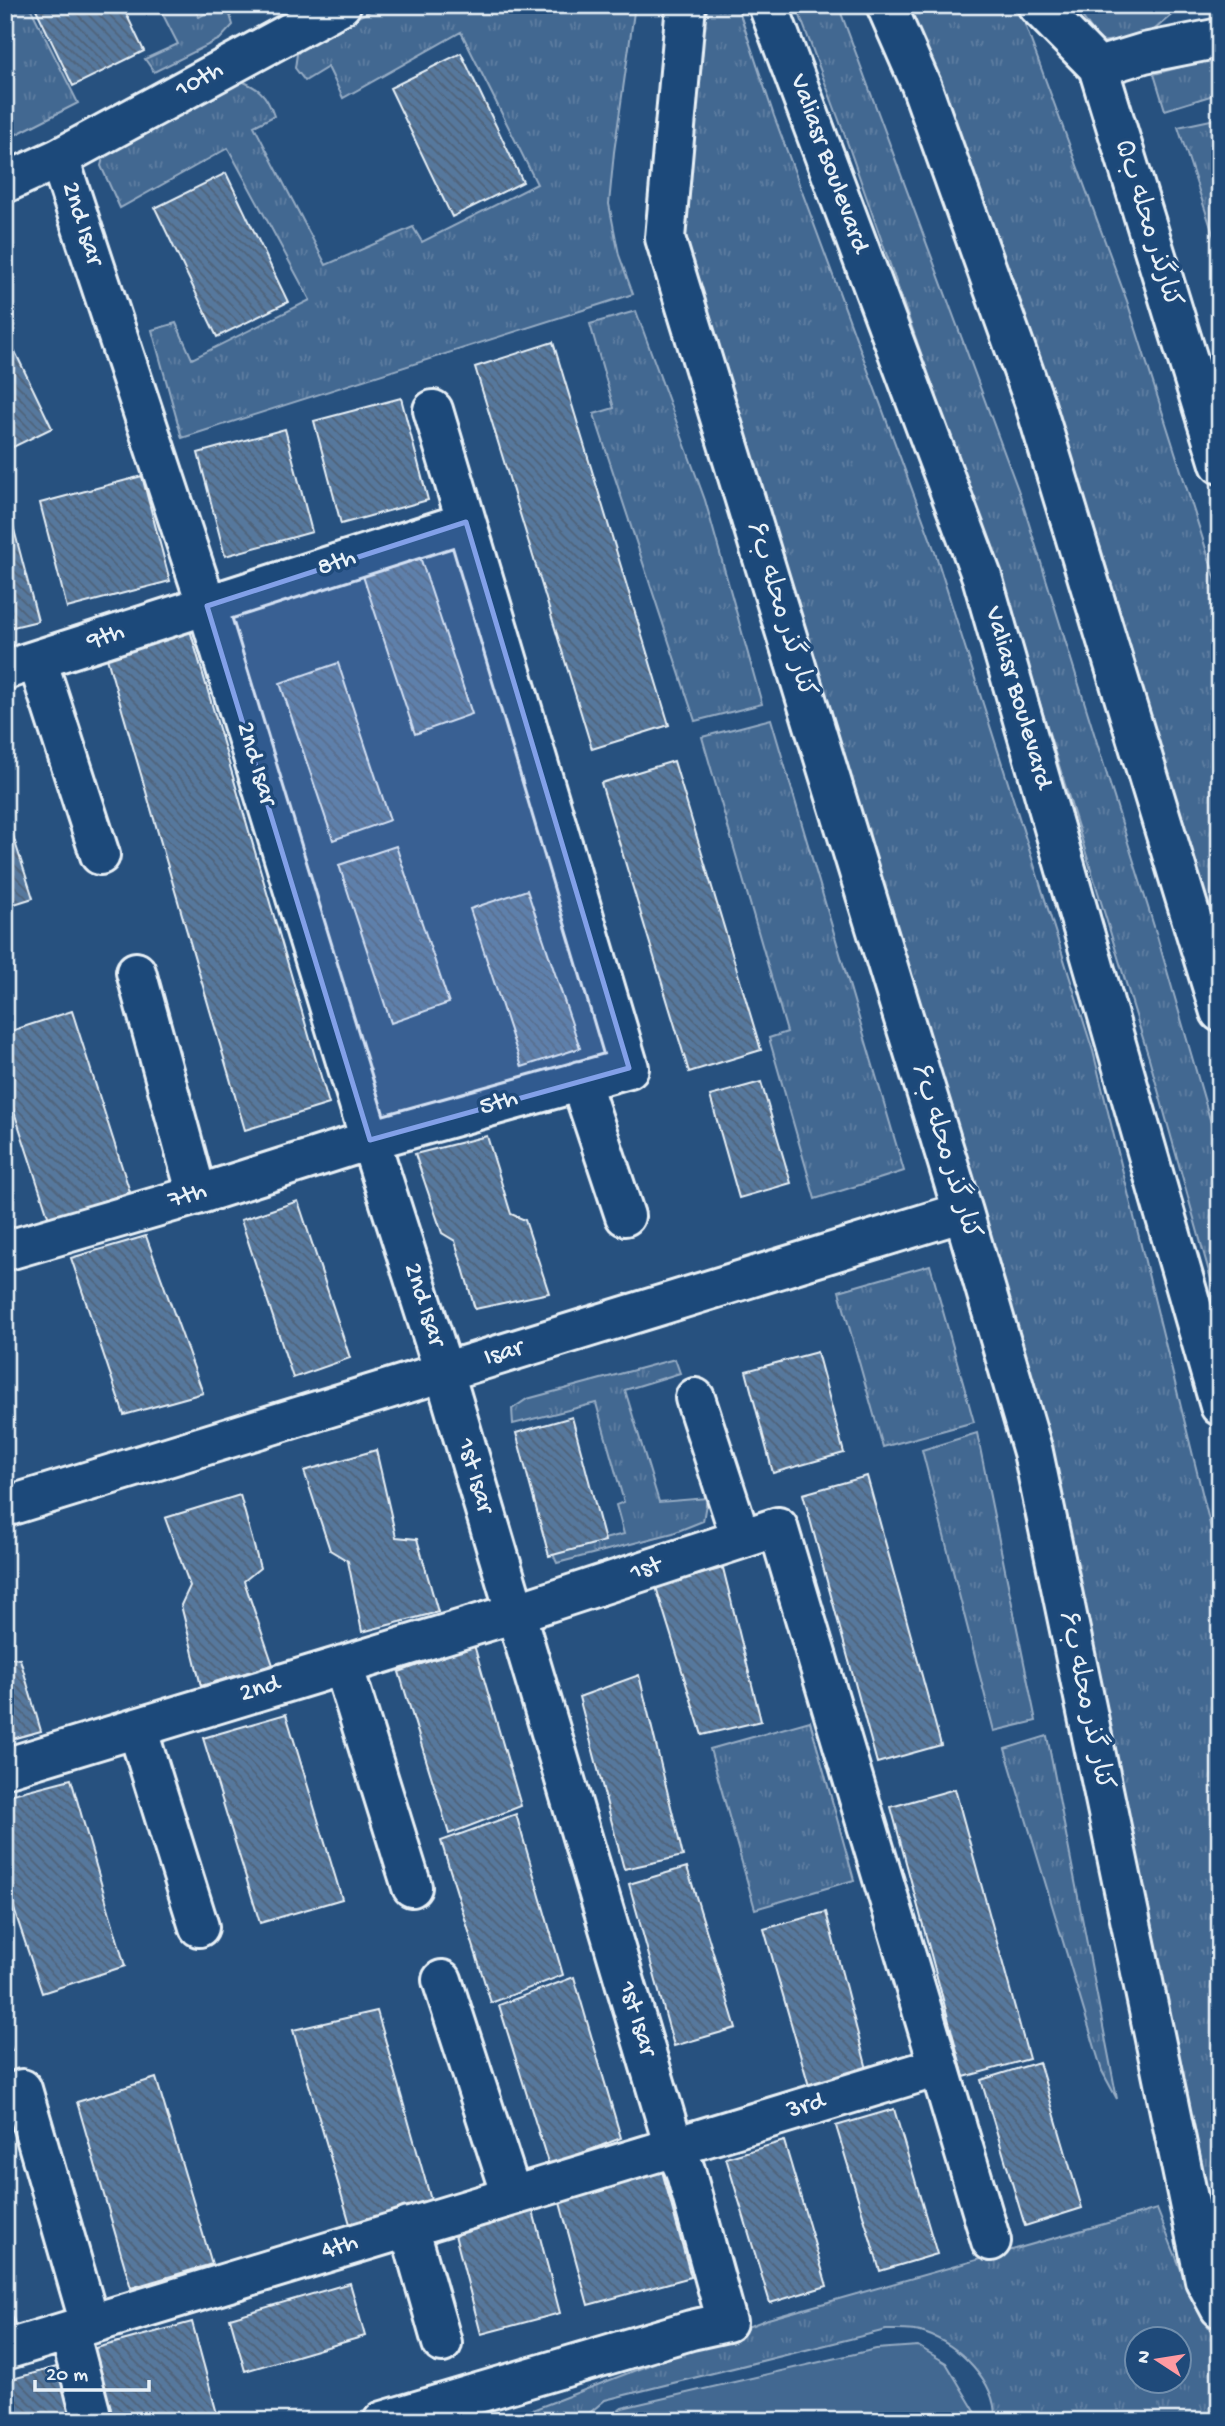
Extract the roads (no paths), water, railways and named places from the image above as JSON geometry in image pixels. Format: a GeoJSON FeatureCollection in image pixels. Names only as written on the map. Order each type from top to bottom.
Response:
{"type":"FeatureCollection","features":[{"type":"Feature","properties":{"kind":"street","name":"10th"},"geometry":{"type":"LineString","coordinates":[[5,183],[60,158],[341,5]]}},
{"type":"Feature","properties":{"kind":"street","name":"کنار گذر محله ب۶"},"geometry":{"type":"LineString","coordinates":[[686,5],[665,238],[963,1212],[1033,1452],[1205,2280],[1220,2308]]}},
{"type":"Feature","properties":{"kind":"street","name":"Valiasr Boulevard"},"geometry":{"type":"LineString","coordinates":[[768,5],[982,578],[1220,1406]]}},
{"type":"Feature","properties":{"kind":"street"},"geometry":{"type":"LineString","coordinates":[[886,5],[921,85],[1034,401],[1220,1012]]}},
{"type":"Feature","properties":{"kind":"street","name":"کنارگذر محله ب۵"},"geometry":{"type":"LineString","coordinates":[[1037,5],[1098,67],[1220,464]]}},
{"type":"Feature","properties":{"kind":"street"},"geometry":{"type":"LineString","coordinates":[[1098,67],[1143,53],[1220,38]]}},
{"type":"Feature","properties":{"kind":"street","name":"2nd Isar"},"geometry":{"type":"LineString","coordinates":[[60,158],[207,606],[370,1140],[444,1372]]}},
{"type":"Feature","properties":{"kind":"street"},"geometry":{"type":"LineString","coordinates":[[433,410],[466,522]]}},
{"type":"Feature","properties":{"kind":"street","name":"8th"},"geometry":{"type":"LineString","coordinates":[[207,606],[466,522]]}},
{"type":"Feature","properties":{"kind":"street","name":"5th"},"geometry":{"type":"LineString","coordinates":[[370,1140],[629,1068],[466,522]]}},
{"type":"Feature","properties":{"kind":"street","name":"9th"},"geometry":{"type":"LineString","coordinates":[[21,665],[207,606]]}},
{"type":"Feature","properties":{"kind":"street"},"geometry":{"type":"LineString","coordinates":[[21,665],[100,855]]}},
{"type":"Feature","properties":{"kind":"street"},"geometry":{"type":"LineString","coordinates":[[136,972],[197,1195]]}},
{"type":"Feature","properties":{"kind":"street"},"geometry":{"type":"LineString","coordinates":[[580,1081],[625,1216]]}},
{"type":"Feature","properties":{"kind":"street","name":"7th"},"geometry":{"type":"LineString","coordinates":[[5,1251],[197,1195],[370,1140]]}},
{"type":"Feature","properties":{"kind":"street","name":"Isar"},"geometry":{"type":"LineString","coordinates":[[5,1507],[963,1212]]}},
{"type":"Feature","properties":{"kind":"street","name":"1st Isar"},"geometry":{"type":"LineString","coordinates":[[383,2421],[476,2408],[691,2330],[727,2322],[685,2170],[674,2147],[444,1372]]}},
{"type":"Feature","properties":{"kind":"street"},"geometry":{"type":"LineString","coordinates":[[695,1398],[741,1539]]}},
{"type":"Feature","properties":{"kind":"street","name":"1st"},"geometry":{"type":"LineString","coordinates":[[515,1613],[778,1527],[938,2067]]}},
{"type":"Feature","properties":{"kind":"street","name":"2nd"},"geometry":{"type":"LineString","coordinates":[[5,1768],[515,1613]]}},
{"type":"Feature","properties":{"kind":"street"},"geometry":{"type":"LineString","coordinates":[[343,1665],[412,1887]]}},
{"type":"Feature","properties":{"kind":"street"},"geometry":{"type":"LineString","coordinates":[[137,1728],[199,1927]]}},
{"type":"Feature","properties":{"kind":"street"},"geometry":{"type":"LineString","coordinates":[[442,1980],[512,2196]]}},
{"type":"Feature","properties":{"kind":"street"},"geometry":{"type":"LineString","coordinates":[[938,2067],[991,2241]]}},
{"type":"Feature","properties":{"kind":"street","name":"3rd"},"geometry":{"type":"LineString","coordinates":[[674,2147],[938,2067]]}},
{"type":"Feature","properties":{"kind":"street"},"geometry":{"type":"LineString","coordinates":[[22,2089],[80,2328],[90,2411]]}},
{"type":"Feature","properties":{"kind":"street","name":"4th"},"geometry":{"type":"LineString","coordinates":[[5,2350],[674,2147]]}},
{"type":"Feature","properties":{"kind":"street"},"geometry":{"type":"LineString","coordinates":[[409,2227],[442,2343]]}}]}
